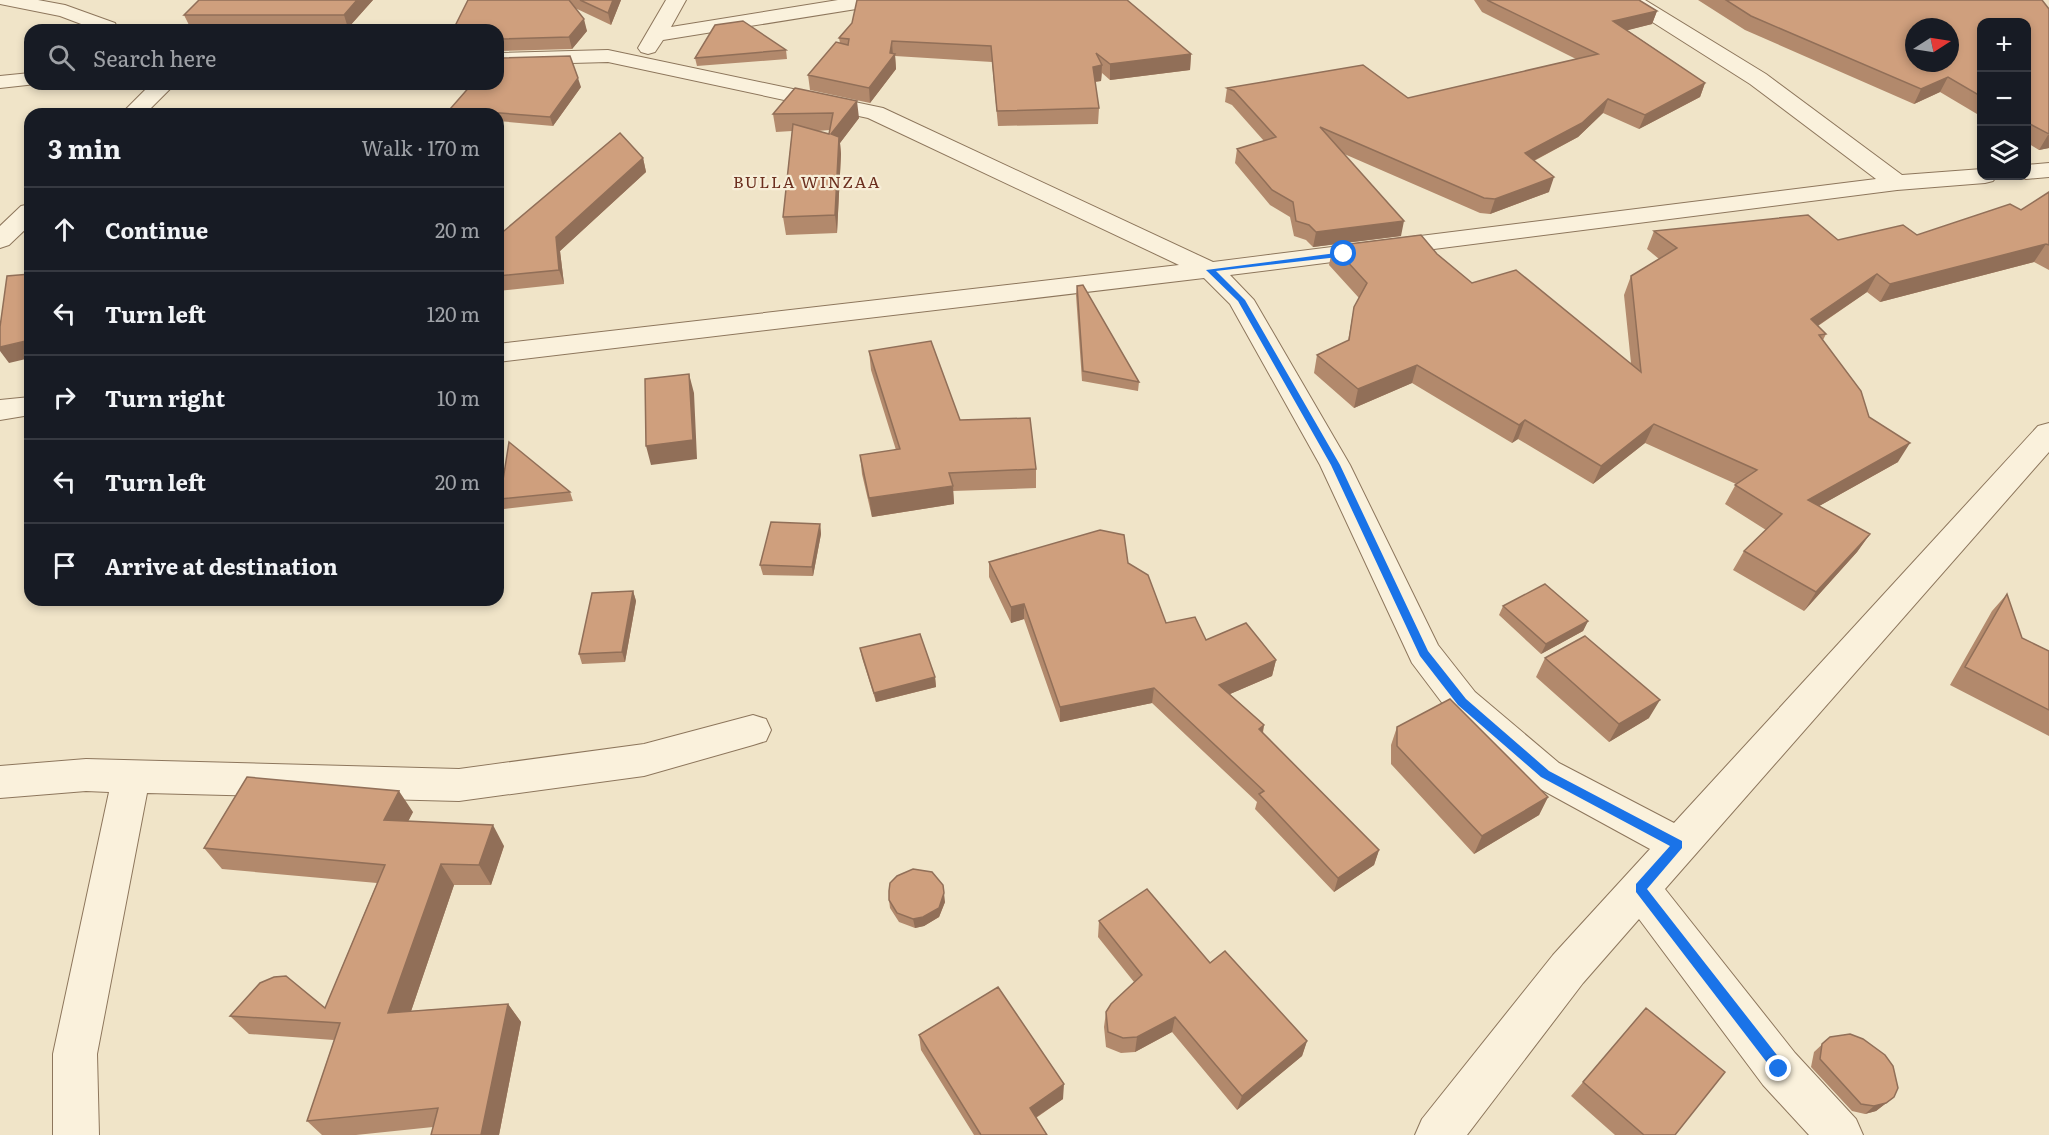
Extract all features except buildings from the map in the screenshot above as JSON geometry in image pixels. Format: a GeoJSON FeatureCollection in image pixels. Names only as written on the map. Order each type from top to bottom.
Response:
{"type":"FeatureCollection","features":[{"type":"Feature","properties":{"kind":"street"},"geometry":{"type":"LineString","coordinates":[[6,0],[65,11],[100,24]]}},
{"type":"Feature","properties":{"kind":"street"},"geometry":{"type":"LineString","coordinates":[[640,63],[676,0]]}},
{"type":"Feature","properties":{"kind":"street"},"geometry":{"type":"LineString","coordinates":[[656,35],[875,0]]}},
{"type":"Feature","properties":{"kind":"street"},"geometry":{"type":"LineString","coordinates":[[1631,0],[1758,79],[1896,183]]}},
{"type":"Feature","properties":{"kind":"street"},"geometry":{"type":"LineString","coordinates":[[504,59],[608,56],[875,113],[1210,270],[1241,300],[1335,465],[1424,653],[1462,702],[1545,774],[1678,845]]}},
{"type":"Feature","properties":{"kind":"street"},"geometry":{"type":"LineString","coordinates":[[0,82],[24,80]]}},
{"type":"Feature","properties":{"kind":"street"},"geometry":{"type":"LineString","coordinates":[[138,108],[158,90]]}},
{"type":"Feature","properties":{"kind":"street"},"geometry":{"type":"LineString","coordinates":[[2031,172],[2049,170]]}},
{"type":"Feature","properties":{"kind":"street"},"geometry":{"type":"LineString","coordinates":[[504,352],[1210,270],[1896,183],[1977,177]]}},
{"type":"Feature","properties":{"kind":"street"},"geometry":{"type":"LineString","coordinates":[[0,240],[24,217]]}},
{"type":"Feature","properties":{"kind":"street"},"geometry":{"type":"LineString","coordinates":[[0,410],[24,407]]}},
{"type":"Feature","properties":{"kind":"street"},"geometry":{"type":"LineString","coordinates":[[1438,1135],[1568,969],[2049,433]]}},
{"type":"Feature","properties":{"kind":"street"},"geometry":{"type":"LineString","coordinates":[[0,782],[86,775],[459,785],[644,760],[753,730]]}},
{"type":"Feature","properties":{"kind":"street"},"geometry":{"type":"LineString","coordinates":[[76,1135],[75,1054],[131,776]]}},
{"type":"Feature","properties":{"kind":"street"},"geometry":{"type":"LineString","coordinates":[[1640,888],[1779,1069],[1840,1135]]}},
{"type":"Feature","properties":{"kind":"district","name":"BULLA WINZAA"},"geometry":{"type":"Point","coordinates":[807,182]}},
{"type":"Feature","properties":{"kind":"route"},"geometry":{"type":"LineString","coordinates":[[1344,254],[1210,270],[1241,300],[1335,465],[1424,653],[1462,702],[1545,774],[1678,845],[1640,888],[1779,1069]]}}]}
